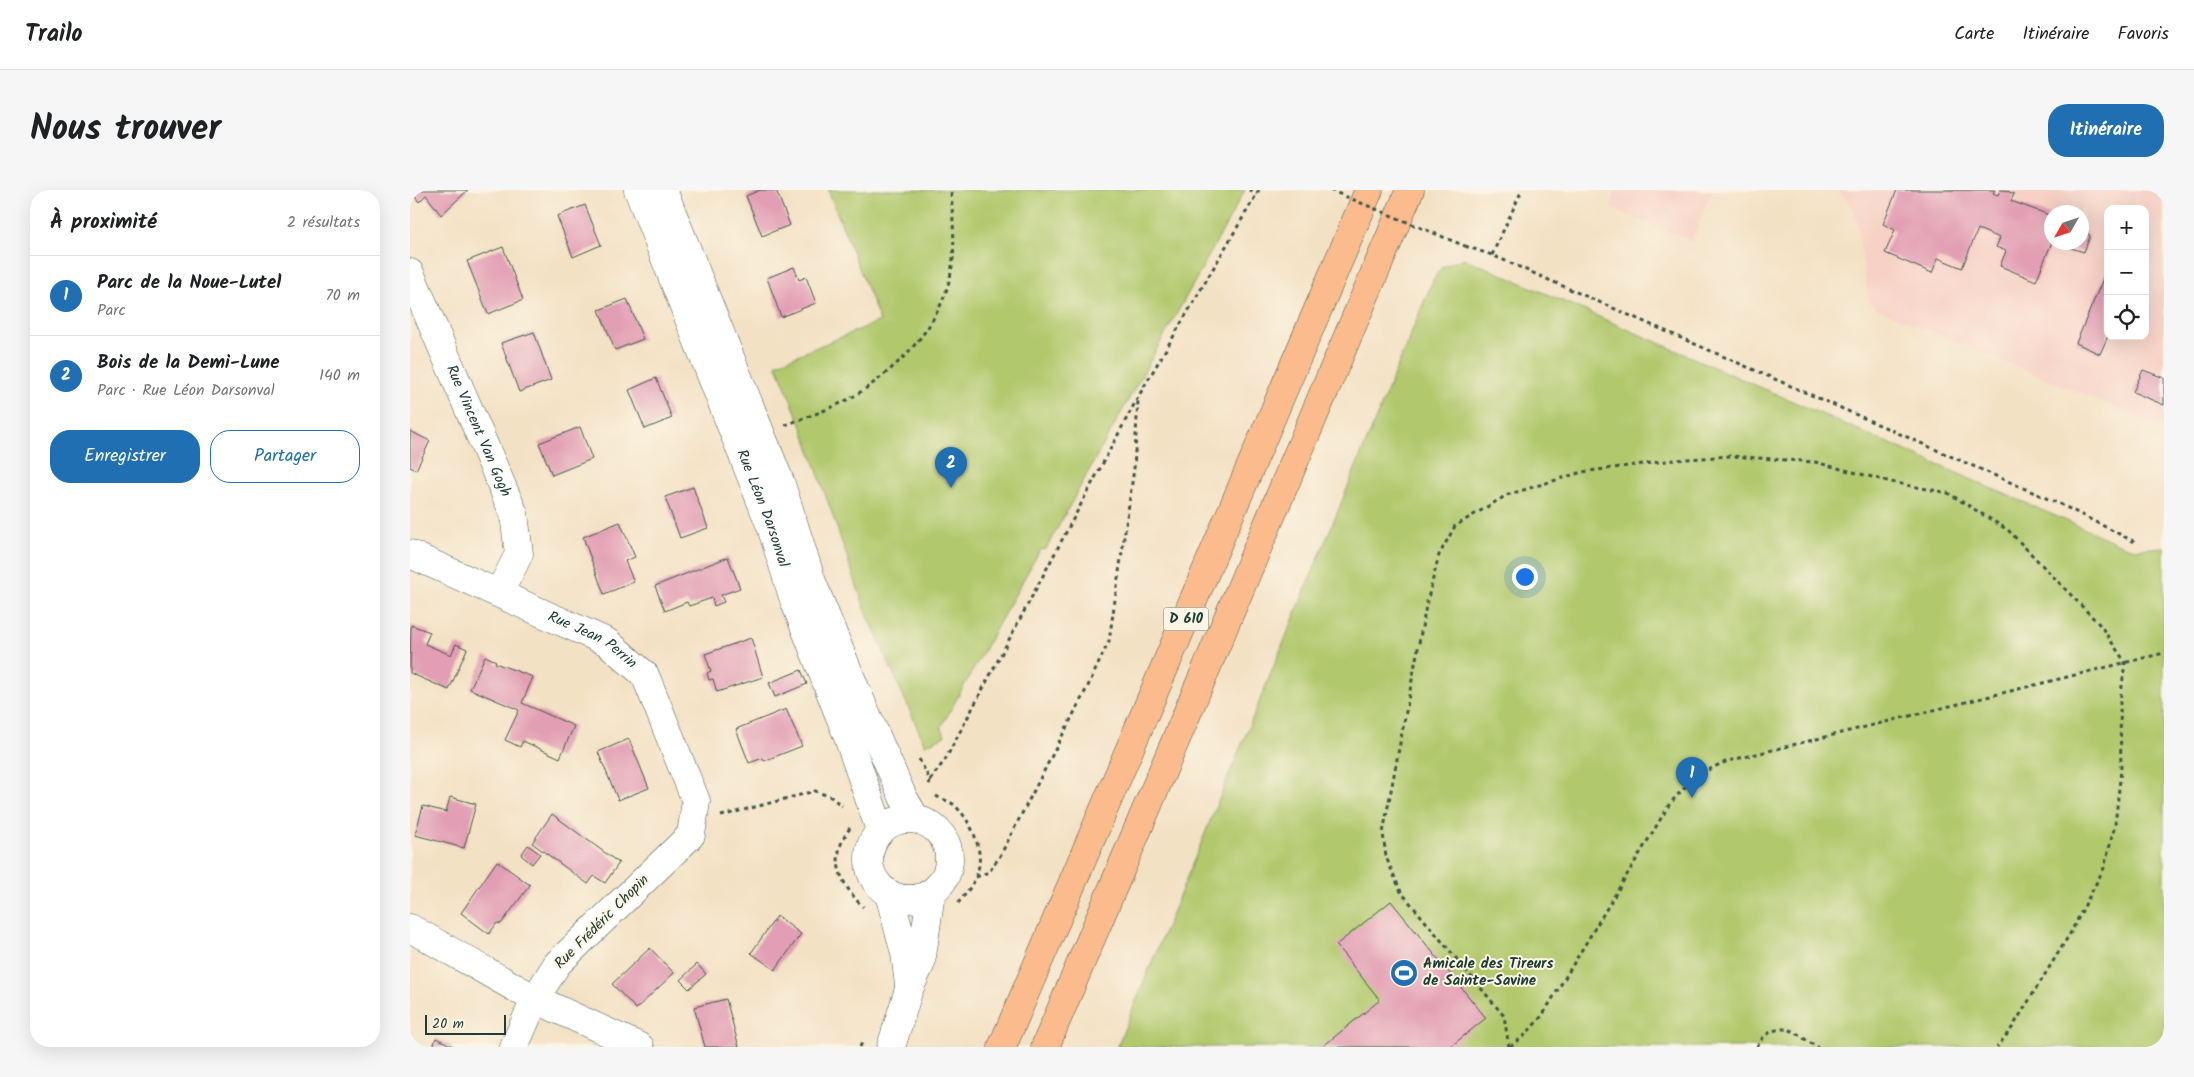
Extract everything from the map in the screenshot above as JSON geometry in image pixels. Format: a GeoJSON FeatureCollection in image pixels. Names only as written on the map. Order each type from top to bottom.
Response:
{"type":"FeatureCollection","features":[{"type":"Feature","properties":{"kind":"highway","name":"D 610"},"geometry":{"type":"LineString","coordinates":[[1002,1047],[1369,190]]}},
{"type":"Feature","properties":{"kind":"highway","name":"D 610"},"geometry":{"type":"LineString","coordinates":[[1044,1047],[1410,190]]}},
{"type":"Feature","properties":{"kind":"street","name":"Rue Léon Darsonval"},"geometry":{"type":"LineString","coordinates":[[638,190],[771,527],[794,600],[876,819]]}},
{"type":"Feature","properties":{"kind":"street","name":"Rue Léon Darsonval"},"geometry":{"type":"LineString","coordinates":[[663,190],[781,484],[812,582],[910,808]]}},
{"type":"Feature","properties":{"kind":"street","name":"Rue Vincent Van Gogh"},"geometry":{"type":"LineString","coordinates":[[410,273],[514,514],[519,554],[499,593]]}},
{"type":"Feature","properties":{"kind":"street","name":"Rue Jean Perrin"},"geometry":{"type":"LineString","coordinates":[[410,554],[607,642],[646,675],[696,801],[692,829]]}},
{"type":"Feature","properties":{"kind":"street"},"geometry":{"type":"LineString","coordinates":[[891,1047],[909,989],[921,963],[929,906],[948,872],[950,858],[947,844],[934,828],[910,808],[903,819],[891,823],[876,819],[868,865],[876,882],[889,894],[929,906]]}},
{"type":"Feature","properties":{"kind":"street","name":"Rue Frédéric Chopin"},"geometry":{"type":"LineString","coordinates":[[514,1047],[535,999],[557,964],[692,829]]}},
{"type":"Feature","properties":{"kind":"street"},"geometry":{"type":"LineString","coordinates":[[889,894],[898,921],[905,953],[909,989]]}},
{"type":"Feature","properties":{"kind":"street"},"geometry":{"type":"LineString","coordinates":[[410,928],[535,999],[640,1047]]}},
{"type":"Feature","properties":{"kind":"path"},"geometry":{"type":"LineString","coordinates":[[785,425],[825,410],[864,390],[907,354],[932,322],[945,297],[953,265],[951,190]]}},
{"type":"Feature","properties":{"kind":"path"},"geometry":{"type":"LineString","coordinates":[[1249,190],[1257,194]]}},
{"type":"Feature","properties":{"kind":"path"},"geometry":{"type":"LineString","coordinates":[[930,780],[945,760],[1138,397],[1259,190]]}},
{"type":"Feature","properties":{"kind":"path"},"geometry":{"type":"LineString","coordinates":[[1330,190],[1465,246],[1492,255],[2062,505],[2137,542]]}},
{"type":"Feature","properties":{"kind":"path"},"geometry":{"type":"LineString","coordinates":[[1492,255],[1522,190]]}},
{"type":"Feature","properties":{"kind":"path"},"geometry":{"type":"LineString","coordinates":[[976,877],[989,872],[1000,856],[1109,641],[1134,469],[1138,397]]}},
{"type":"Feature","properties":{"kind":"path"},"geometry":{"type":"LineString","coordinates":[[1997,1047],[2012,1028],[2071,932],[2104,868],[2115,825],[2121,770],[2120,702],[2125,662],[2100,624],[2008,530],[1948,493],[1892,482],[1815,462],[1730,456],[1674,460],[1582,472],[1507,495],[1455,526],[1438,555],[1426,606],[1383,833],[1386,857],[1401,892],[1504,1016],[1509,1047],[1525,1035],[1542,1016],[1669,805],[1686,784],[1705,770],[1728,761],[2125,662],[2164,653]]}},
{"type":"Feature","properties":{"kind":"path"},"geometry":{"type":"LineString","coordinates":[[692,829],[815,791],[831,797],[844,808]]}},
{"type":"Feature","properties":{"kind":"path"},"geometry":{"type":"LineString","coordinates":[[910,808],[918,794],[935,796],[953,804],[967,820],[978,845],[979,868],[972,886],[958,903],[929,906]]}},
{"type":"Feature","properties":{"kind":"path"},"geometry":{"type":"LineString","coordinates":[[876,819],[854,823],[840,842],[837,866],[848,892],[867,912],[898,921]]}},
{"type":"Feature","properties":{"kind":"path"},"geometry":{"type":"LineString","coordinates":[[1757,1047],[1761,1039],[1772,1031],[1789,1030],[1818,1047]]}},
{"type":"Feature","properties":{"kind":"path"},"geometry":{"type":"LineString","coordinates":[[860,1047],[864,1039]]}},
{"type":"Feature","properties":{"kind":"shaded area"},"geometry":{"type":"Polygon","coordinates":[[[1615,190],[1712,190],[1692,241],[1611,209],[1615,190]]]}},
{"type":"Feature","properties":{"kind":"shaded area"},"geometry":{"type":"Polygon","coordinates":[[[1837,190],[2164,190],[2164,428],[1878,309],[1869,302],[1856,217],[1849,202],[1837,190]]]}},
{"type":"Feature","properties":{"kind":"green space"},"geometry":{"type":"Polygon","coordinates":[[[828,190],[1245,190],[1046,549],[1040,550],[941,727],[945,736],[925,745],[865,609],[802,427],[776,364],[880,321],[828,190]]]}},
{"type":"Feature","properties":{"kind":"green space"},"geometry":{"type":"Polygon","coordinates":[[[1464,258],[2124,546],[2135,549],[2164,547],[2164,1047],[1117,1047],[1433,280],[1442,267],[1464,258]]]}},
{"type":"Feature","properties":{"kind":"building"},"geometry":{"type":"Polygon","coordinates":[[[410,190],[468,190],[441,215],[426,195],[419,202],[410,190]]]}},
{"type":"Feature","properties":{"kind":"building"},"geometry":{"type":"Polygon","coordinates":[[[760,190],[776,190],[790,225],[762,236],[746,196],[760,190]]]}},
{"type":"Feature","properties":{"kind":"building"},"geometry":{"type":"Polygon","coordinates":[[[1897,190],[1995,190],[1993,193],[1998,195],[2000,190],[2005,190],[2014,194],[2011,201],[2044,213],[2044,250],[2049,250],[2036,281],[2000,266],[2006,251],[1996,247],[2000,238],[1978,229],[1962,268],[1938,258],[1932,273],[1885,253],[1895,230],[1883,224],[1897,190]]]}},
{"type":"Feature","properties":{"kind":"building"},"geometry":{"type":"Polygon","coordinates":[[[585,205],[601,245],[573,257],[557,216],[585,205]]]}},
{"type":"Feature","properties":{"kind":"building"},"geometry":{"type":"Polygon","coordinates":[[[503,247],[523,300],[488,314],[467,261],[503,247]]]}},
{"type":"Feature","properties":{"kind":"building"},"geometry":{"type":"Polygon","coordinates":[[[794,267],[799,280],[806,277],[816,303],[781,317],[767,278],[794,267]]]}},
{"type":"Feature","properties":{"kind":"building"},"geometry":{"type":"Polygon","coordinates":[[[2104,276],[2104,340],[2106,340],[2100,354],[2076,343],[2104,276]]]}},
{"type":"Feature","properties":{"kind":"building"},"geometry":{"type":"Polygon","coordinates":[[[627,299],[643,339],[615,350],[599,310],[627,299]]]}},
{"type":"Feature","properties":{"kind":"building"},"geometry":{"type":"Polygon","coordinates":[[[534,332],[551,380],[519,392],[501,343],[534,332]]]}},
{"type":"Feature","properties":{"kind":"building"},"geometry":{"type":"Polygon","coordinates":[[[2143,370],[2164,378],[2164,405],[2133,392],[2143,370]]]}},
{"type":"Feature","properties":{"kind":"building"},"geometry":{"type":"Polygon","coordinates":[[[656,378],[672,418],[645,429],[629,390],[656,378]]]}},
{"type":"Feature","properties":{"kind":"building"},"geometry":{"type":"Polygon","coordinates":[[[580,427],[592,459],[552,475],[539,443],[580,427]]]}},
{"type":"Feature","properties":{"kind":"building"},"geometry":{"type":"Polygon","coordinates":[[[410,431],[430,441],[416,470],[410,467],[410,431]]]}},
{"type":"Feature","properties":{"kind":"building"},"geometry":{"type":"Polygon","coordinates":[[[693,487],[708,528],[680,538],[665,497],[693,487]]]}},
{"type":"Feature","properties":{"kind":"building"},"geometry":{"type":"Polygon","coordinates":[[[620,522],[635,557],[625,561],[634,582],[604,594],[583,537],[620,522]]]}},
{"type":"Feature","properties":{"kind":"building"},"geometry":{"type":"Polygon","coordinates":[[[728,557],[740,588],[721,595],[724,602],[714,606],[712,598],[689,606],[687,602],[665,611],[655,586],[728,557]]]}},
{"type":"Feature","properties":{"kind":"building"},"geometry":{"type":"Polygon","coordinates":[[[411,625],[430,632],[425,644],[451,655],[456,644],[467,649],[449,690],[410,673],[411,625]]]}},
{"type":"Feature","properties":{"kind":"building"},"geometry":{"type":"Polygon","coordinates":[[[751,638],[763,677],[717,692],[713,679],[709,680],[707,673],[711,671],[705,654],[751,638]]]}},
{"type":"Feature","properties":{"kind":"building"},"geometry":{"type":"Polygon","coordinates":[[[485,656],[496,661],[495,663],[533,677],[522,703],[574,726],[560,758],[523,741],[520,747],[505,740],[519,710],[470,689],[485,656]]]}},
{"type":"Feature","properties":{"kind":"building"},"geometry":{"type":"Polygon","coordinates":[[[801,670],[807,684],[775,697],[769,683],[801,670]]]}},
{"type":"Feature","properties":{"kind":"building"},"geometry":{"type":"Polygon","coordinates":[[[786,709],[802,746],[764,761],[763,758],[749,763],[736,729],[786,709]]]}},
{"type":"Feature","properties":{"kind":"building"},"geometry":{"type":"Polygon","coordinates":[[[629,739],[649,788],[618,800],[598,752],[629,739]]]}},
{"type":"Feature","properties":{"kind":"building"},"geometry":{"type":"Polygon","coordinates":[[[450,797],[476,804],[464,848],[415,835],[423,806],[446,812],[450,797]]]}},
{"type":"Feature","properties":{"kind":"building"},"geometry":{"type":"Polygon","coordinates":[[[552,814],[619,863],[605,883],[594,876],[588,884],[532,843],[552,814]]]}},
{"type":"Feature","properties":{"kind":"building"},"geometry":{"type":"Polygon","coordinates":[[[528,845],[540,854],[532,864],[521,855],[528,845]]]}},
{"type":"Feature","properties":{"kind":"building"},"geometry":{"type":"Polygon","coordinates":[[[497,861],[530,885],[501,924],[497,923],[489,934],[461,913],[497,861]]]}},
{"type":"Feature","properties":{"kind":"building","name":"Amicale des Tireurs de Sainte-Savine"},"geometry":{"type":"Polygon","coordinates":[[[1391,901],[1486,1018],[1450,1047],[1322,1047],[1380,1000],[1336,945],[1391,901]]]}},
{"type":"Feature","properties":{"kind":"building"},"geometry":{"type":"Polygon","coordinates":[[[777,916],[801,934],[775,970],[751,953],[777,916]]]}},
{"type":"Feature","properties":{"kind":"building"},"geometry":{"type":"Polygon","coordinates":[[[650,948],[674,973],[636,1009],[612,984],[650,948]]]}},
{"type":"Feature","properties":{"kind":"building"},"geometry":{"type":"Polygon","coordinates":[[[697,964],[706,974],[689,989],[680,980],[697,964]]]}},
{"type":"Feature","properties":{"kind":"building"},"geometry":{"type":"Polygon","coordinates":[[[726,999],[739,1047],[705,1047],[694,1007],[726,999]]]}},
{"type":"Feature","properties":{"kind":"building"},"geometry":{"type":"Polygon","coordinates":[[[436,1038],[455,1047],[433,1047],[436,1038]]]}},
{"type":"Feature","properties":{"kind":"place","name":"Bois de la Demi-Lune"},"geometry":{"type":"Point","coordinates":[951,488]}},
{"type":"Feature","properties":{"kind":"place","name":"Parc de la Noue-Lutel"},"geometry":{"type":"Point","coordinates":[1692,798]}},
{"type":"Feature","properties":{"kind":"place","name":"Amicale des Tireurs de Sainte-Savine"},"geometry":{"type":"Point","coordinates":[1404,973]}}]}
